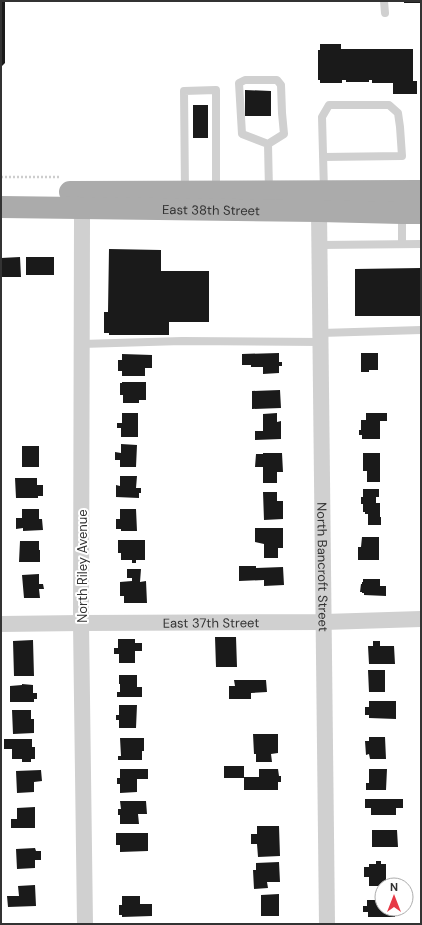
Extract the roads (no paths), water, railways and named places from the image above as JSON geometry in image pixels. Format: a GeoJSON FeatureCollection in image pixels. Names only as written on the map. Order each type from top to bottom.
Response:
{"type":"FeatureCollection","features":[{"type":"Feature","properties":{"kind":"main road","name":"East 38th Street"},"geometry":{"type":"LineString","coordinates":[[1,207],[81,208],[322,201],[421,191]]}},
{"type":"Feature","properties":{"kind":"main road","name":"East 38th Street"},"geometry":{"type":"LineString","coordinates":[[1,193],[269,192],[322,201],[412,213]]}},
{"type":"Feature","properties":{"kind":"street","name":"North Bancroft Street"},"geometry":{"type":"LineString","coordinates":[[322,201],[320,245],[327,924]]}},
{"type":"Feature","properties":{"kind":"street","name":"North Riley Avenue"},"geometry":{"type":"LineString","coordinates":[[81,208],[82,623],[85,924]]}},
{"type":"Feature","properties":{"kind":"street","name":"East 37th Street"},"geometry":{"type":"LineString","coordinates":[[1,624],[324,622],[421,619]]}},
{"type":"Feature","properties":{"kind":"lane"},"geometry":{"type":"LineString","coordinates":[[384,1],[385,13]]}},
{"type":"Feature","properties":{"kind":"lane"},"geometry":{"type":"LineString","coordinates":[[245,80],[277,80],[281,85],[284,134],[268,144],[242,134],[239,83],[245,80]]}},
{"type":"Feature","properties":{"kind":"lane"},"geometry":{"type":"LineString","coordinates":[[185,192],[184,91],[216,90],[216,192]]}},
{"type":"Feature","properties":{"kind":"lane"},"geometry":{"type":"LineString","coordinates":[[322,201],[322,117],[329,105],[389,105],[398,113],[402,156],[323,157]]}},
{"type":"Feature","properties":{"kind":"lane"},"geometry":{"type":"LineString","coordinates":[[268,144],[269,192]]}},
{"type":"Feature","properties":{"kind":"lane"},"geometry":{"type":"LineString","coordinates":[[402,244],[412,213]]}},
{"type":"Feature","properties":{"kind":"lane"},"geometry":{"type":"LineString","coordinates":[[320,245],[421,244]]}},
{"type":"Feature","properties":{"kind":"lane"},"geometry":{"type":"LineString","coordinates":[[82,344],[321,338],[421,330]]}}]}
